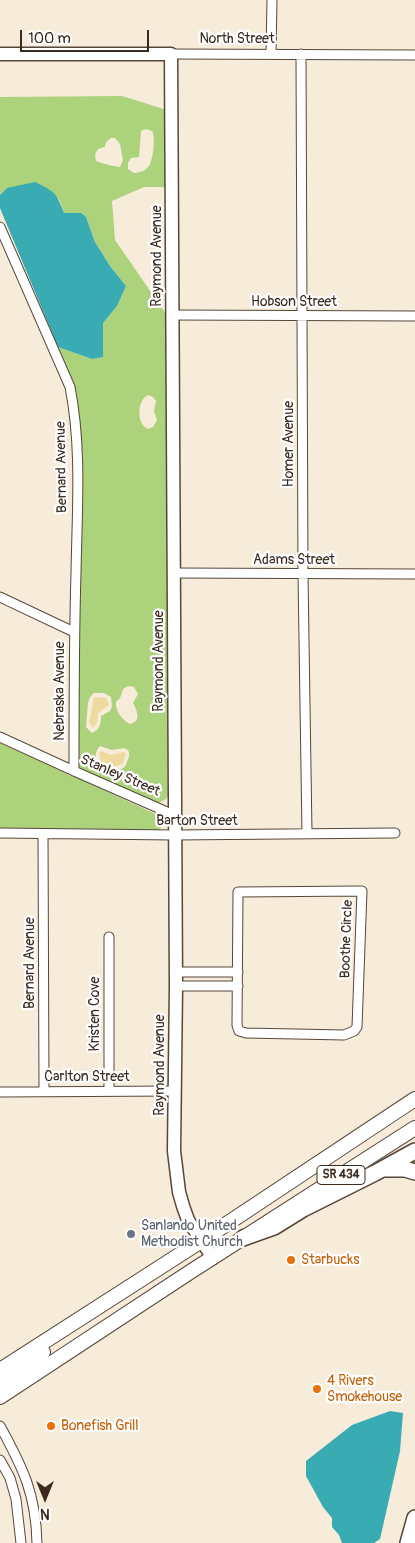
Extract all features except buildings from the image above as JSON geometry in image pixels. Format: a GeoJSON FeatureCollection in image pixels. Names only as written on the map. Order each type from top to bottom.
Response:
{"type":"FeatureCollection","features":[{"type":"Feature","properties":{"kind":"highway"},"geometry":{"type":"LineString","coordinates":[[243,1238],[274,1227],[303,1209],[415,1151]]}},
{"type":"Feature","properties":{"kind":"highway"},"geometry":{"type":"LineString","coordinates":[[383,1169],[405,1169],[415,1172]]}},
{"type":"Feature","properties":{"kind":"highway"},"geometry":{"type":"LineString","coordinates":[[408,1543],[415,1518]]}},
{"type":"Feature","properties":{"kind":"main road","name":"SR 434"},"geometry":{"type":"LineString","coordinates":[[0,1370],[201,1241],[415,1099]]}},
{"type":"Feature","properties":{"kind":"main road","name":"SR 434"},"geometry":{"type":"LineString","coordinates":[[0,1397],[415,1128]]}},
{"type":"Feature","properties":{"kind":"main road"},"geometry":{"type":"LineString","coordinates":[[0,1382],[41,1354],[58,1332]]}},
{"type":"Feature","properties":{"kind":"street"},"geometry":{"type":"LineString","coordinates":[[271,54],[272,0]]}},
{"type":"Feature","properties":{"kind":"street","name":"North Street"},"geometry":{"type":"LineString","coordinates":[[0,54],[415,55]]}},
{"type":"Feature","properties":{"kind":"street","name":"Raymond Avenue"},"geometry":{"type":"LineString","coordinates":[[171,54],[176,972],[174,1151],[178,1192],[188,1220],[213,1258]]}},
{"type":"Feature","properties":{"kind":"street","name":"Homer Avenue"},"geometry":{"type":"LineString","coordinates":[[301,54],[303,575],[307,834]]}},
{"type":"Feature","properties":{"kind":"street","name":"Bernard Avenue"},"geometry":{"type":"LineString","coordinates":[[0,227],[70,387],[75,411],[79,463],[74,632]]}},
{"type":"Feature","properties":{"kind":"street","name":"Hobson Street"},"geometry":{"type":"LineString","coordinates":[[172,315],[415,316]]}},
{"type":"Feature","properties":{"kind":"street","name":"Adams Street"},"geometry":{"type":"LineString","coordinates":[[173,573],[415,574]]}},
{"type":"Feature","properties":{"kind":"street","name":"Nebraska Avenue"},"geometry":{"type":"LineString","coordinates":[[0,598],[74,632],[74,771]]}},
{"type":"Feature","properties":{"kind":"street","name":"Stanley Street"},"geometry":{"type":"LineString","coordinates":[[0,736],[174,815]]}},
{"type":"Feature","properties":{"kind":"street","name":"Barton Street"},"geometry":{"type":"LineString","coordinates":[[0,833],[174,835],[395,833]]}},
{"type":"Feature","properties":{"kind":"street","name":"Bernard Avenue"},"geometry":{"type":"LineString","coordinates":[[44,834],[44,1091]]}},
{"type":"Feature","properties":{"kind":"street","name":"Boothe Circle"},"geometry":{"type":"LineString","coordinates":[[362,891],[359,995],[357,1027],[354,1031],[344,1035],[246,1033],[240,1031],[237,1025],[238,972],[238,892],[362,891]]}},
{"type":"Feature","properties":{"kind":"street","name":"Kristen Cove"},"geometry":{"type":"LineString","coordinates":[[109,937],[109,1091]]}},
{"type":"Feature","properties":{"kind":"street"},"geometry":{"type":"LineString","coordinates":[[176,972],[238,972]]}},
{"type":"Feature","properties":{"kind":"street"},"geometry":{"type":"LineString","coordinates":[[176,986],[238,986]]}},
{"type":"Feature","properties":{"kind":"street","name":"Carlton Street"},"geometry":{"type":"LineString","coordinates":[[0,1092],[175,1090]]}},
{"type":"Feature","properties":{"kind":"street"},"geometry":{"type":"LineString","coordinates":[[0,1426],[29,1484],[37,1543]]}},
{"type":"Feature","properties":{"kind":"street"},"geometry":{"type":"LineString","coordinates":[[0,1460],[10,1478],[16,1499],[21,1543]]}},
{"type":"Feature","properties":{"kind":"green space"},"geometry":{"type":"Polygon","coordinates":[[[122,96],[167,110],[167,187],[144,187],[112,201],[115,240],[166,314],[169,793],[167,798],[159,803],[78,768],[83,462],[79,411],[74,386],[58,347],[92,359],[103,357],[103,323],[117,306],[126,286],[110,266],[95,242],[86,217],[80,213],[64,213],[59,199],[7,188],[0,195],[0,97],[122,96]],[[146,129],[141,131],[139,157],[131,158],[128,163],[128,169],[134,173],[138,173],[149,166],[153,154],[154,138],[152,131],[146,129]],[[111,138],[106,142],[105,147],[96,151],[96,161],[120,167],[123,160],[120,144],[115,138],[111,138]],[[148,395],[142,402],[139,412],[141,422],[148,429],[153,427],[157,420],[154,411],[156,401],[148,395]],[[128,686],[123,689],[120,698],[116,702],[117,709],[125,721],[130,724],[134,723],[137,718],[137,712],[133,703],[138,694],[134,687],[128,686]],[[94,693],[90,697],[86,727],[92,733],[98,728],[101,716],[110,711],[112,706],[111,697],[104,693],[94,693]],[[100,746],[96,759],[99,766],[111,771],[123,769],[129,756],[128,750],[124,748],[112,750],[100,746]]]}},
{"type":"Feature","properties":{"kind":"green space"},"geometry":{"type":"Polygon","coordinates":[[[0,742],[69,776],[73,776],[164,818],[162,827],[158,831],[148,832],[0,828],[0,742]]]}},
{"type":"Feature","properties":{"kind":"sand"},"geometry":{"type":"Polygon","coordinates":[[[94,697],[106,698],[109,705],[98,713],[97,723],[93,728],[89,723],[94,697]]]}},
{"type":"Feature","properties":{"kind":"sand"},"geometry":{"type":"Polygon","coordinates":[[[101,751],[111,755],[126,753],[123,764],[115,766],[102,763],[99,753],[101,751]]]}},
{"type":"Feature","properties":{"kind":"water"},"geometry":{"type":"Polygon","coordinates":[[[35,182],[54,193],[64,213],[81,213],[86,217],[95,242],[110,266],[126,286],[117,306],[103,323],[103,357],[92,359],[58,347],[0,208],[0,195],[7,188],[35,182]]]}},
{"type":"Feature","properties":{"kind":"water"},"geometry":{"type":"Polygon","coordinates":[[[390,1411],[403,1413],[400,1451],[380,1539],[374,1543],[342,1543],[339,1535],[332,1527],[332,1518],[323,1507],[306,1476],[306,1461],[352,1425],[390,1411]]]}},
{"type":"Feature","properties":{"kind":"place","name":"Sanlando United Methodist Church"},"geometry":{"type":"Point","coordinates":[131,1234]}},
{"type":"Feature","properties":{"kind":"place","name":"Starbucks"},"geometry":{"type":"Point","coordinates":[291,1260]}},
{"type":"Feature","properties":{"kind":"place","name":"4 Rivers Smokehouse"},"geometry":{"type":"Point","coordinates":[317,1389]}},
{"type":"Feature","properties":{"kind":"place","name":"Bonefish Grill"},"geometry":{"type":"Point","coordinates":[51,1426]}}]}
